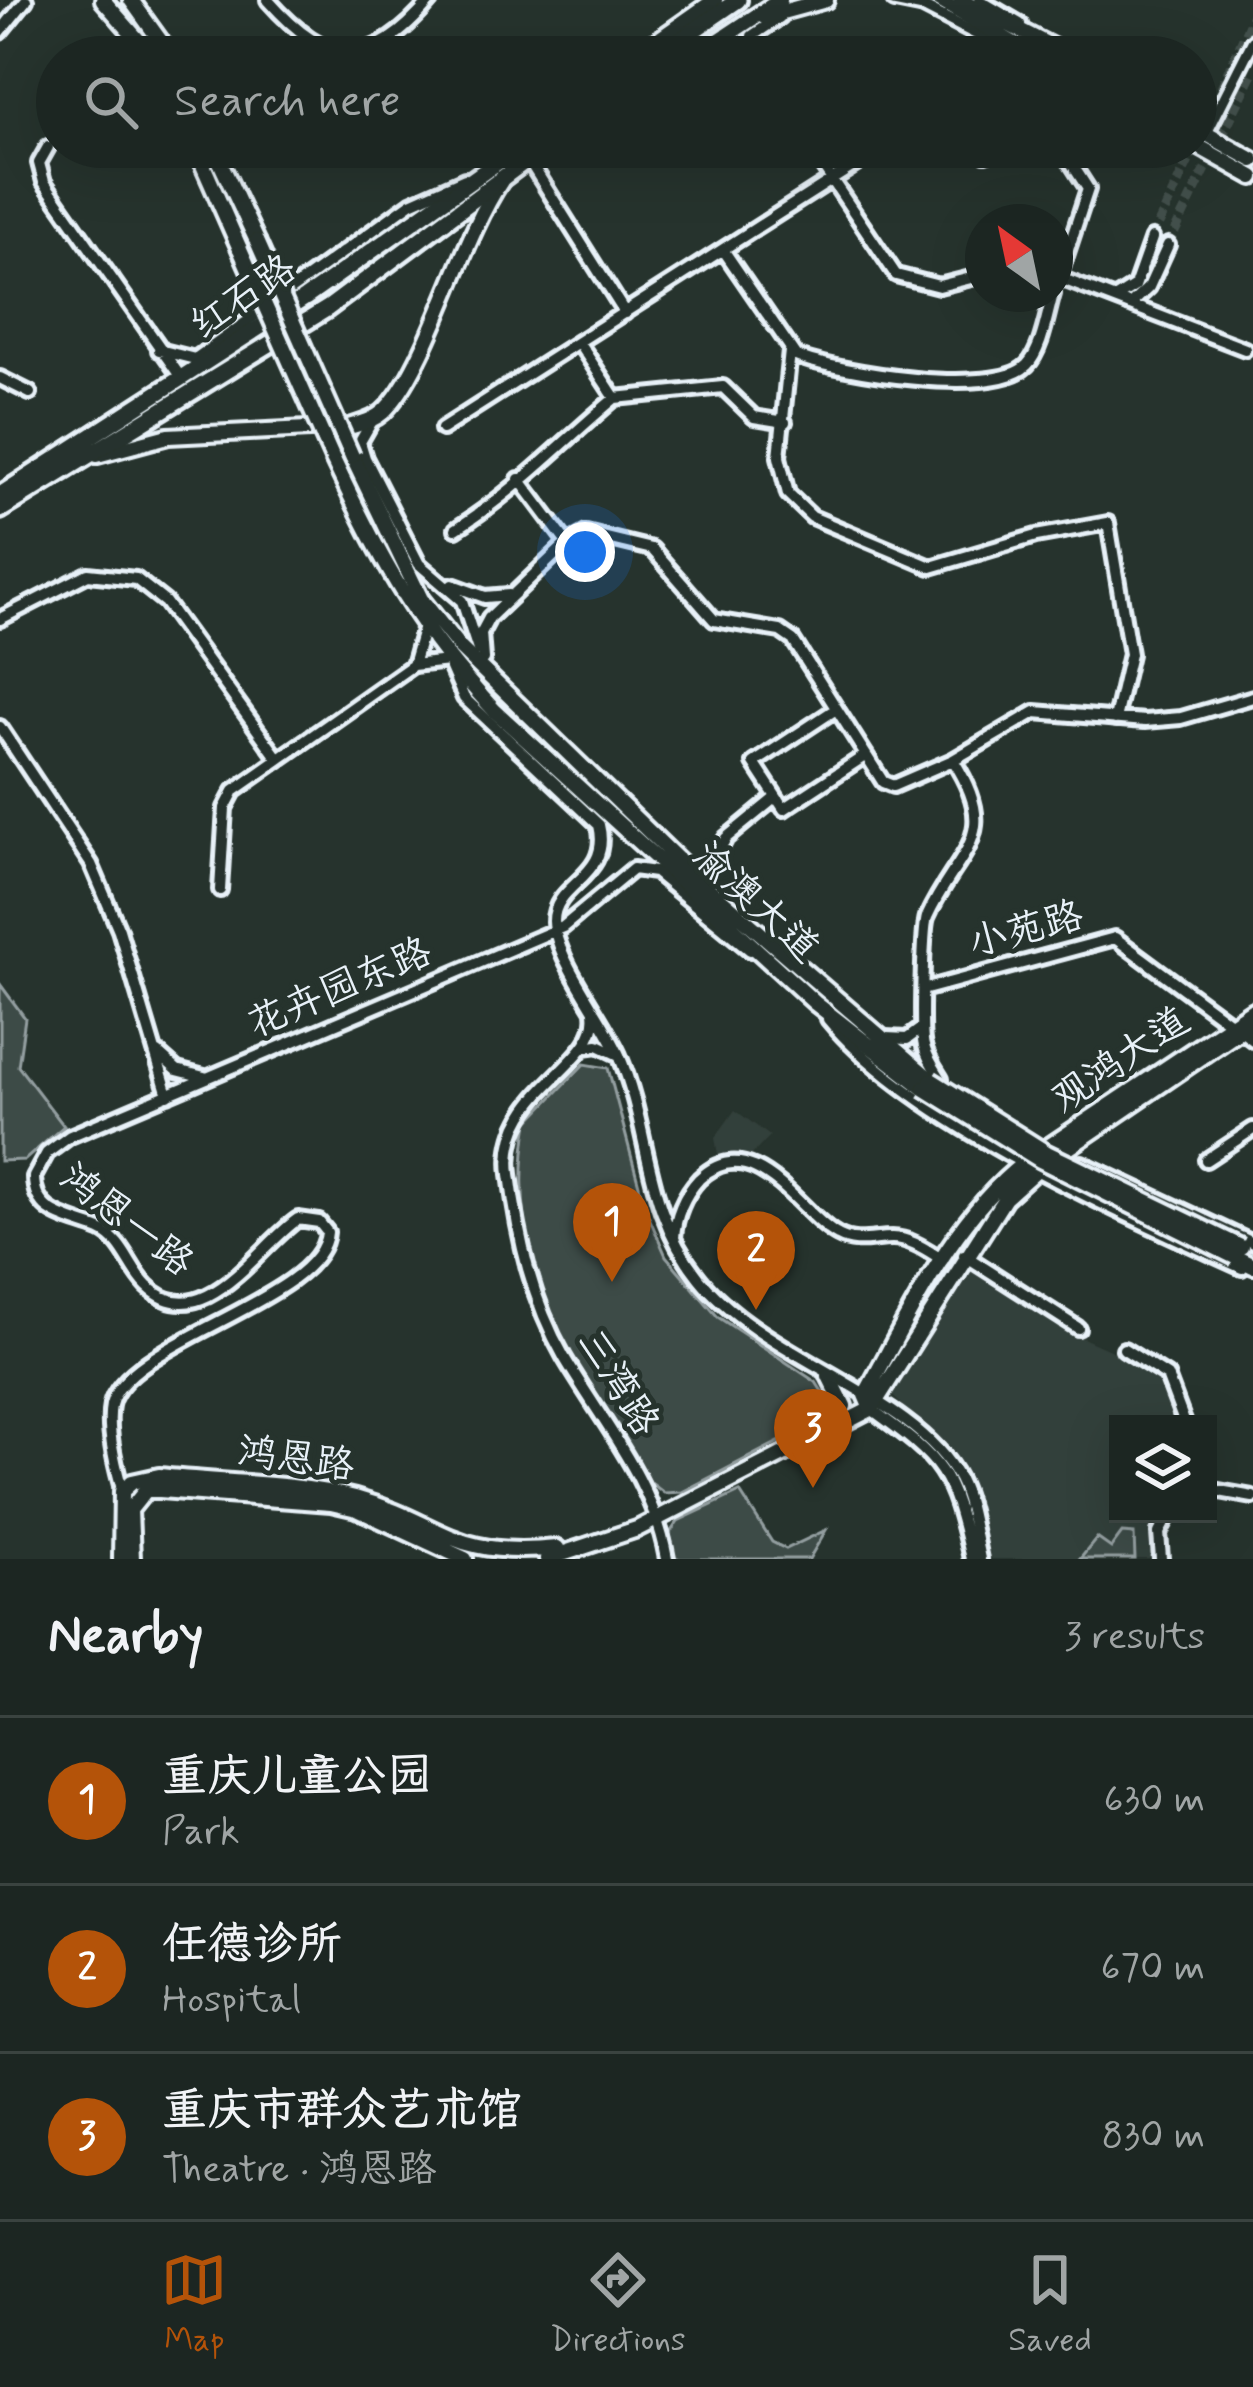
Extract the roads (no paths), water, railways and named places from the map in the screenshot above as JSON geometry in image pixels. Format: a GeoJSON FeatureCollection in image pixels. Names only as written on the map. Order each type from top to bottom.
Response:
{"type":"FeatureCollection","features":[{"type":"Feature","properties":{"kind":"highway"},"geometry":{"type":"LineString","coordinates":[[686,36],[738,0]]}},
{"type":"Feature","properties":{"kind":"highway"},"geometry":{"type":"LineString","coordinates":[[702,36],[752,0]]}},
{"type":"Feature","properties":{"kind":"highway","name":"红石路"},"geometry":{"type":"LineString","coordinates":[[0,510],[328,308],[502,168]]}},
{"type":"Feature","properties":{"kind":"highway","name":"红石路"},"geometry":{"type":"LineString","coordinates":[[0,495],[497,172]]}},
{"type":"Feature","properties":{"kind":"main road"},"geometry":{"type":"LineString","coordinates":[[104,0],[135,36]]}},
{"type":"Feature","properties":{"kind":"main road"},"geometry":{"type":"LineString","coordinates":[[131,0],[157,36]]}},
{"type":"Feature","properties":{"kind":"main road"},"geometry":{"type":"LineString","coordinates":[[664,36],[715,0]]}},
{"type":"Feature","properties":{"kind":"main road"},"geometry":{"type":"LineString","coordinates":[[726,36],[780,0]]}},
{"type":"Feature","properties":{"kind":"main road"},"geometry":{"type":"LineString","coordinates":[[895,0],[915,3]]}},
{"type":"Feature","properties":{"kind":"main road"},"geometry":{"type":"LineString","coordinates":[[939,0],[1020,36]]}},
{"type":"Feature","properties":{"kind":"main road"},"geometry":{"type":"LineString","coordinates":[[961,0],[1011,36]]}},
{"type":"Feature","properties":{"kind":"main road"},"geometry":{"type":"LineString","coordinates":[[732,32],[819,1]]}},
{"type":"Feature","properties":{"kind":"main road"},"geometry":{"type":"LineString","coordinates":[[1217,144],[1253,160]]}},
{"type":"Feature","properties":{"kind":"main road"},"geometry":{"type":"LineString","coordinates":[[1217,150],[1253,177]]}},
{"type":"Feature","properties":{"kind":"main road","name":"渝澳大道"},"geometry":{"type":"LineString","coordinates":[[204,168],[374,546],[423,630],[495,711],[768,961],[932,1082],[1040,1160],[1246,1249],[1253,1269]]}},
{"type":"Feature","properties":{"kind":"main road","name":"渝澳大道"},"geometry":{"type":"LineString","coordinates":[[223,168],[421,598],[509,698],[820,998]]}},
{"type":"Feature","properties":{"kind":"main road","name":"红石路"},"geometry":{"type":"LineString","coordinates":[[84,459],[168,436],[304,430],[372,421],[400,391],[497,172]]}},
{"type":"Feature","properties":{"kind":"main road","name":"观鸿大道"},"geometry":{"type":"LineString","coordinates":[[1030,1166],[1244,1030],[1253,1010]]}},
{"type":"Feature","properties":{"kind":"main road"},"geometry":{"type":"LineString","coordinates":[[871,1402],[964,1255],[1030,1166]]}},
{"type":"Feature","properties":{"kind":"main road"},"geometry":{"type":"LineString","coordinates":[[871,1402],[875,1377],[943,1260],[979,1208],[1030,1166]]}},
{"type":"Feature","properties":{"kind":"main road"},"geometry":{"type":"LineString","coordinates":[[824,1435],[844,1406],[829,1376]]}},
{"type":"Feature","properties":{"kind":"main road"},"geometry":{"type":"LineString","coordinates":[[847,1387],[861,1387],[875,1377]]}},
{"type":"Feature","properties":{"kind":"main road","name":"鸿恩路"},"geometry":{"type":"LineString","coordinates":[[547,1559],[734,1481],[824,1435],[871,1402]]}},
{"type":"Feature","properties":{"kind":"main road","name":"鸿恩路"},"geometry":{"type":"LineString","coordinates":[[122,1491],[132,1482],[159,1476],[333,1493],[496,1558],[559,1547],[659,1516]]}},
{"type":"Feature","properties":{"kind":"main road","name":"鸿恩路"},"geometry":{"type":"LineString","coordinates":[[130,1510],[146,1490],[331,1503],[357,1509],[465,1559]]}},
{"type":"Feature","properties":{"kind":"main road"},"geometry":{"type":"LineString","coordinates":[[121,1559],[122,1491]]}},
{"type":"Feature","properties":{"kind":"main road"},"geometry":{"type":"LineString","coordinates":[[130,1510],[132,1559]]}},
{"type":"Feature","properties":{"kind":"street"},"geometry":{"type":"LineString","coordinates":[[0,32],[26,0]]}},
{"type":"Feature","properties":{"kind":"street"},"geometry":{"type":"LineString","coordinates":[[268,0],[304,36]]}},
{"type":"Feature","properties":{"kind":"street"},"geometry":{"type":"LineString","coordinates":[[394,36],[431,0]]}},
{"type":"Feature","properties":{"kind":"street"},"geometry":{"type":"LineString","coordinates":[[979,0],[1038,36]]}},
{"type":"Feature","properties":{"kind":"street"},"geometry":{"type":"LineString","coordinates":[[753,36],[819,1]]}},
{"type":"Feature","properties":{"kind":"street"},"geometry":{"type":"LineString","coordinates":[[915,3],[980,36]]}},
{"type":"Feature","properties":{"kind":"street"},"geometry":{"type":"LineString","coordinates":[[1217,104],[1253,41]]}},
{"type":"Feature","properties":{"kind":"street"},"geometry":{"type":"LineString","coordinates":[[40,168],[44,182],[182,379],[195,358],[411,203],[497,172]]}},
{"type":"Feature","properties":{"kind":"street"},"geometry":{"type":"LineString","coordinates":[[533,168],[626,313]]}},
{"type":"Feature","properties":{"kind":"street"},"geometry":{"type":"LineString","coordinates":[[824,168],[896,275],[939,286],[965,280]]}},
{"type":"Feature","properties":{"kind":"street"},"geometry":{"type":"LineString","coordinates":[[442,429],[852,168]]}},
{"type":"Feature","properties":{"kind":"street"},"geometry":{"type":"LineString","coordinates":[[1073,234],[1088,190],[1074,168]]}},
{"type":"Feature","properties":{"kind":"street"},"geometry":{"type":"LineString","coordinates":[[1113,298],[1132,291],[1152,238]]}},
{"type":"Feature","properties":{"kind":"street"},"geometry":{"type":"LineString","coordinates":[[1130,304],[1149,287],[1168,245]]}},
{"type":"Feature","properties":{"kind":"street"},"geometry":{"type":"LineString","coordinates":[[724,251],[790,351],[782,477],[798,507],[918,566],[1108,523],[1130,654],[1114,718]]}},
{"type":"Feature","properties":{"kind":"street"},"geometry":{"type":"LineString","coordinates":[[1149,287],[1157,307],[1175,322]]}},
{"type":"Feature","properties":{"kind":"street"},"geometry":{"type":"LineString","coordinates":[[1073,288],[1130,304],[1245,349]]}},
{"type":"Feature","properties":{"kind":"street"},"geometry":{"type":"LineString","coordinates":[[790,351],[814,360],[976,384],[994,381],[1031,361],[1047,312]]}},
{"type":"Feature","properties":{"kind":"street"},"geometry":{"type":"LineString","coordinates":[[579,343],[615,398]]}},
{"type":"Feature","properties":{"kind":"street"},"geometry":{"type":"LineString","coordinates":[[159,350],[195,358]]}},
{"type":"Feature","properties":{"kind":"street"},"geometry":{"type":"LineString","coordinates":[[792,376],[814,360]]}},
{"type":"Feature","properties":{"kind":"street"},"geometry":{"type":"LineString","coordinates":[[0,378],[30,393]]}},
{"type":"Feature","properties":{"kind":"street"},"geometry":{"type":"LineString","coordinates":[[456,529],[508,496],[519,479],[562,449],[570,435],[615,398],[724,387],[754,417],[785,422]]}},
{"type":"Feature","properties":{"kind":"street"},"geometry":{"type":"LineString","coordinates":[[372,421],[360,442],[364,458],[403,539],[419,564],[462,601],[483,659],[509,698]]}},
{"type":"Feature","properties":{"kind":"street"},"geometry":{"type":"LineString","coordinates":[[519,479],[567,542]]}},
{"type":"Feature","properties":{"kind":"street"},"geometry":{"type":"LineString","coordinates":[[483,659],[481,633],[512,594],[567,542],[586,533],[652,549],[714,620],[780,631],[793,640],[883,782],[893,786],[952,760],[1035,712],[1180,718],[1253,698]]}},
{"type":"Feature","properties":{"kind":"street"},"geometry":{"type":"LineString","coordinates":[[0,620],[88,574],[136,579],[166,602],[277,757]]}},
{"type":"Feature","properties":{"kind":"street"},"geometry":{"type":"LineString","coordinates":[[445,582],[485,597],[512,594]]}},
{"type":"Feature","properties":{"kind":"street"},"geometry":{"type":"LineString","coordinates":[[413,665],[423,630]]}},
{"type":"Feature","properties":{"kind":"street"},"geometry":{"type":"LineString","coordinates":[[220,890],[225,808],[234,791],[413,665],[448,661],[464,698],[599,825],[597,861],[562,900],[555,915],[556,930],[619,1055],[634,1098],[655,1200],[674,1243],[719,1299],[871,1402],[925,1448],[946,1473],[976,1559]]}},
{"type":"Feature","properties":{"kind":"street"},"geometry":{"type":"LineString","coordinates":[[836,709],[754,763],[776,797],[784,809],[866,755]]}},
{"type":"Feature","properties":{"kind":"street"},"geometry":{"type":"LineString","coordinates":[[0,727],[91,864],[118,930],[168,1095]]}},
{"type":"Feature","properties":{"kind":"street"},"geometry":{"type":"LineString","coordinates":[[932,1082],[922,1028],[925,922],[960,868],[976,828],[973,792],[952,760]]}},
{"type":"Feature","properties":{"kind":"street"},"geometry":{"type":"LineString","coordinates":[[702,883],[725,838],[776,797]]}},
{"type":"Feature","properties":{"kind":"street","name":"花卉园东路"},"geometry":{"type":"LineString","coordinates":[[207,1078],[556,930],[578,917],[614,881],[644,868],[768,961]]}},
{"type":"Feature","properties":{"kind":"street","name":"小苑路"},"geometry":{"type":"LineString","coordinates":[[926,988],[1115,938],[1244,1030]]}},
{"type":"Feature","properties":{"kind":"street"},"geometry":{"type":"LineString","coordinates":[[820,998],[886,1038],[932,1082],[1246,1249]]}},
{"type":"Feature","properties":{"kind":"street"},"geometry":{"type":"LineString","coordinates":[[820,998],[865,1054],[993,1145],[1253,1269]]}},
{"type":"Feature","properties":{"kind":"street"},"geometry":{"type":"LineString","coordinates":[[584,1047],[594,1032],[593,1005]]}},
{"type":"Feature","properties":{"kind":"street"},"geometry":{"type":"LineString","coordinates":[[886,1038],[907,1039],[922,1028]]}},
{"type":"Feature","properties":{"kind":"street"},"geometry":{"type":"LineString","coordinates":[[584,1047],[598,1045],[619,1055]]}},
{"type":"Feature","properties":{"kind":"street"},"geometry":{"type":"LineString","coordinates":[[152,1046],[178,1070],[207,1078]]}},
{"type":"Feature","properties":{"kind":"street","name":"三湾路"},"geometry":{"type":"LineString","coordinates":[[584,1047],[520,1116],[509,1172],[541,1311],[659,1516],[667,1559]]}},
{"type":"Feature","properties":{"kind":"street","name":"鸿恩一路"},"geometry":{"type":"LineString","coordinates":[[130,1510],[111,1427],[118,1388],[158,1356],[262,1297],[319,1257],[327,1232],[320,1222],[298,1219],[226,1286],[181,1302],[148,1286],[105,1232],[70,1222],[40,1201],[34,1178],[51,1150],[207,1078]]}},
{"type":"Feature","properties":{"kind":"street"},"geometry":{"type":"LineString","coordinates":[[993,1145],[1009,1139],[1007,1123]]}},
{"type":"Feature","properties":{"kind":"street"},"geometry":{"type":"LineString","coordinates":[[1206,1160],[1253,1129]]}},
{"type":"Feature","properties":{"kind":"street"},"geometry":{"type":"LineString","coordinates":[[655,1200],[670,1204],[686,1197],[710,1171],[746,1167],[789,1186],[837,1235],[860,1241],[902,1239],[943,1260]]}},
{"type":"Feature","properties":{"kind":"street"},"geometry":{"type":"LineString","coordinates":[[674,1243],[686,1197]]}},
{"type":"Feature","properties":{"kind":"street"},"geometry":{"type":"LineString","coordinates":[[964,1255],[1078,1328]]}},
{"type":"Feature","properties":{"kind":"street"},"geometry":{"type":"LineString","coordinates":[[1124,1349],[1167,1376],[1182,1415]]}},
{"type":"Feature","properties":{"kind":"street"},"geometry":{"type":"LineString","coordinates":[[1217,1491],[1253,1497]]}},
{"type":"Feature","properties":{"kind":"street"},"geometry":{"type":"LineString","coordinates":[[1161,1559],[1160,1533],[1165,1523]]}},
{"type":"Feature","properties":{"kind":"tunnel"},"geometry":{"type":"LineString","coordinates":[[1217,97],[1253,16]]}},
{"type":"Feature","properties":{"kind":"tunnel"},"geometry":{"type":"LineString","coordinates":[[1217,145],[1253,72]]}},
{"type":"Feature","properties":{"kind":"tunnel"},"geometry":{"type":"LineString","coordinates":[[1152,238],[1185,168]]}},
{"type":"Feature","properties":{"kind":"tunnel"},"geometry":{"type":"LineString","coordinates":[[1168,245],[1206,168]]}},
{"type":"Feature","properties":{"kind":"place","name":"重庆儿童公园"},"geometry":{"type":"Point","coordinates":[612,1282]}},
{"type":"Feature","properties":{"kind":"place","name":"任德诊所"},"geometry":{"type":"Point","coordinates":[756,1310]}},
{"type":"Feature","properties":{"kind":"place","name":"重庆市群众艺术馆"},"geometry":{"type":"Point","coordinates":[813,1488]}}]}
